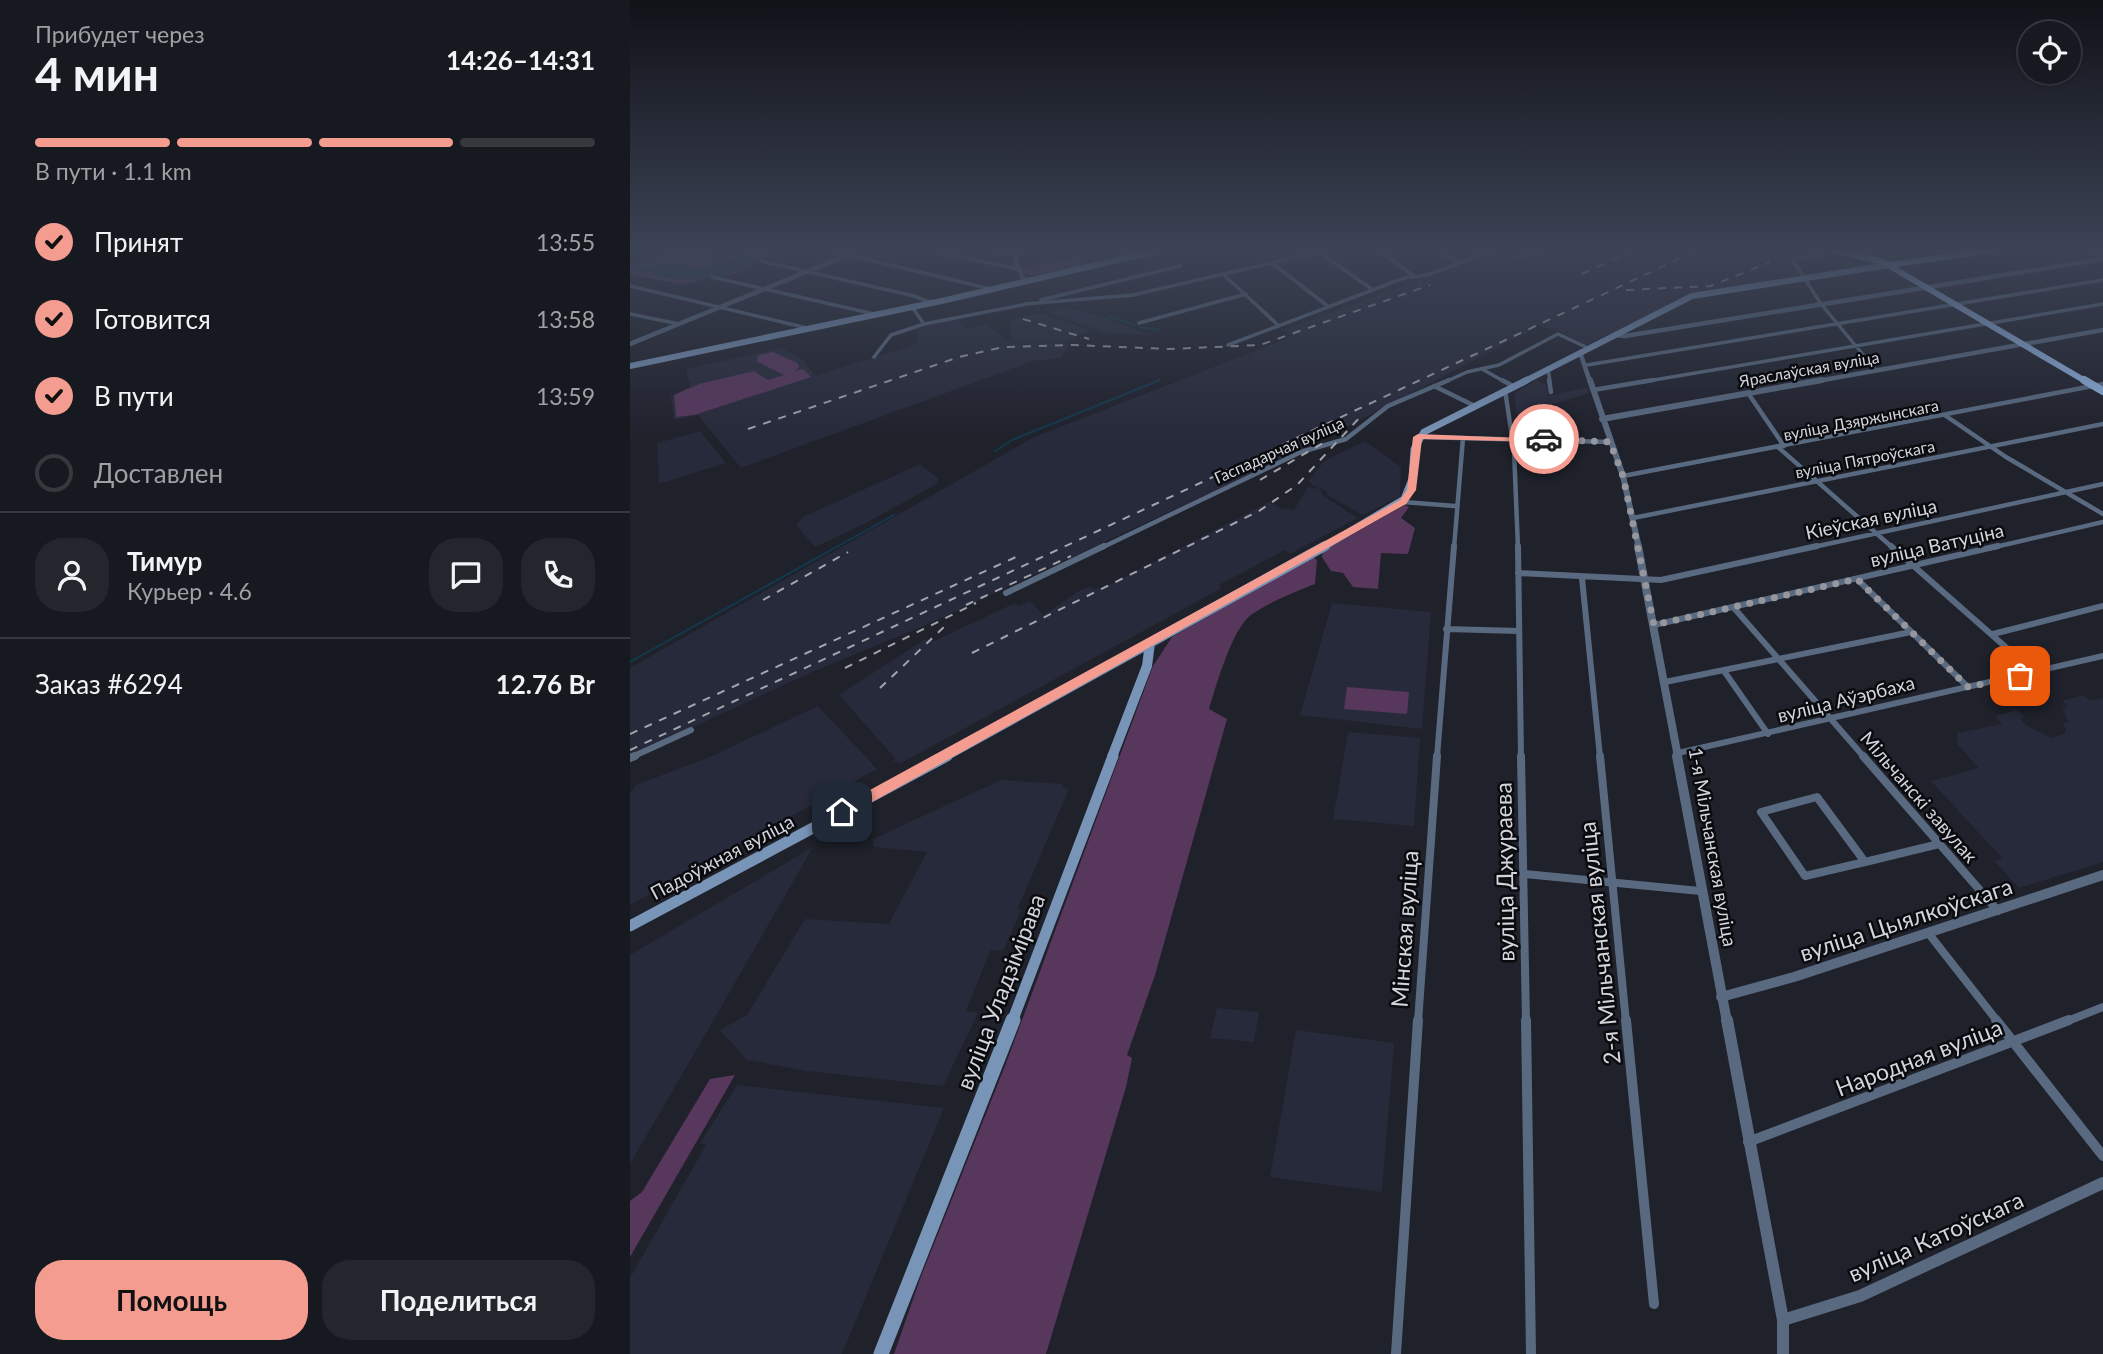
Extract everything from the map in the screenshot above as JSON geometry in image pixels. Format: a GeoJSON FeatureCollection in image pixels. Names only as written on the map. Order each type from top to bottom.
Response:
{"type":"FeatureCollection","features":[{"type":"Feature","properties":{"kind":"main road"},"geometry":{"type":"LineString","coordinates":[[630,366],[884,312]]}},
{"type":"Feature","properties":{"kind":"main road"},"geometry":{"type":"LineString","coordinates":[[1403,502],[1412,490],[1418,437],[1661,312]]}},
{"type":"Feature","properties":{"kind":"main road"},"geometry":{"type":"LineString","coordinates":[[1970,312],[2099,385],[2103,391]]}},
{"type":"Feature","properties":{"kind":"main road","name":"Падоўжная вуліца"},"geometry":{"type":"LineString","coordinates":[[630,926],[1403,502]]}},
{"type":"Feature","properties":{"kind":"main road","name":"вуліца Уладзімірава"},"geometry":{"type":"LineString","coordinates":[[881,1354],[1062,893],[1147,666],[1150,643]]}},
{"type":"Feature","properties":{"kind":"street"},"geometry":{"type":"LineString","coordinates":[[630,344],[707,312]]}},
{"type":"Feature","properties":{"kind":"street"},"geometry":{"type":"LineString","coordinates":[[746,312],[807,328]]}},
{"type":"Feature","properties":{"kind":"street"},"geometry":{"type":"LineString","coordinates":[[866,312],[874,314]]}},
{"type":"Feature","properties":{"kind":"street"},"geometry":{"type":"LineString","coordinates":[[916,312],[924,324]]}},
{"type":"Feature","properties":{"kind":"street"},"geometry":{"type":"LineString","coordinates":[[874,357],[891,335],[924,324],[984,312]]}},
{"type":"Feature","properties":{"kind":"street"},"geometry":{"type":"LineString","coordinates":[[1139,323],[1179,312]]}},
{"type":"Feature","properties":{"kind":"street"},"geometry":{"type":"LineString","coordinates":[[1265,312],[1279,326]]}},
{"type":"Feature","properties":{"kind":"street"},"geometry":{"type":"LineString","coordinates":[[1228,345],[1315,312]]}},
{"type":"Feature","properties":{"kind":"street"},"geometry":{"type":"LineString","coordinates":[[1614,335],[1625,336],[1771,312]]}},
{"type":"Feature","properties":{"kind":"street"},"geometry":{"type":"LineString","coordinates":[[1827,312],[1875,369]]}},
{"type":"Feature","properties":{"kind":"street"},"geometry":{"type":"LineString","coordinates":[[1587,365],[1912,312]]}},
{"type":"Feature","properties":{"kind":"street"},"geometry":{"type":"LineString","coordinates":[[1594,390],[2054,312]]}},
{"type":"Feature","properties":{"kind":"street"},"geometry":{"type":"LineString","coordinates":[[630,314],[679,324]]}},
{"type":"Feature","properties":{"kind":"street","name":"Яраслаўская вуліца"},"geometry":{"type":"LineString","coordinates":[[1602,419],[2103,330]]}},
{"type":"Feature","properties":{"kind":"street","name":"Гаспадарчая вуліца"},"geometry":{"type":"LineString","coordinates":[[1006,593],[1301,452],[1346,439],[1388,406],[1434,386],[1499,365],[1558,334],[1584,350]]}},
{"type":"Feature","properties":{"kind":"street","name":"1-я Мільчанская вуліца"},"geometry":{"type":"LineString","coordinates":[[1584,350],[1602,419],[1623,476],[1633,518],[1678,753],[1700,891],[1783,1320],[1783,1354]]}},
{"type":"Feature","properties":{"kind":"street"},"geometry":{"type":"LineString","coordinates":[[1548,368],[1551,392]]}},
{"type":"Feature","properties":{"kind":"street"},"geometry":{"type":"LineString","coordinates":[[1482,369],[1509,388]]}},
{"type":"Feature","properties":{"kind":"street","name":"вуліца Дзяржынскага"},"geometry":{"type":"LineString","coordinates":[[1623,476],[2099,385]]}},
{"type":"Feature","properties":{"kind":"street"},"geometry":{"type":"LineString","coordinates":[[1434,386],[1475,406]]}},
{"type":"Feature","properties":{"kind":"street","name":"вуліца Джураева"},"geometry":{"type":"LineString","coordinates":[[1509,388],[1518,573],[1525,874],[1531,1354]]}},
{"type":"Feature","properties":{"kind":"street"},"geometry":{"type":"LineString","coordinates":[[1748,393],[1781,447],[2035,673]]}},
{"type":"Feature","properties":{"kind":"street"},"geometry":{"type":"LineString","coordinates":[[1555,408],[1561,439]]}},
{"type":"Feature","properties":{"kind":"street"},"geometry":{"type":"LineString","coordinates":[[1946,416],[1989,447],[2103,514]]}},
{"type":"Feature","properties":{"kind":"street","name":"вуліца Пятроўскага"},"geometry":{"type":"LineString","coordinates":[[1633,518],[2103,424]]}},
{"type":"Feature","properties":{"kind":"street"},"geometry":{"type":"LineString","coordinates":[[1418,437],[1610,442]]}},
{"type":"Feature","properties":{"kind":"street","name":"Мінская вуліца"},"geometry":{"type":"LineString","coordinates":[[1396,1354],[1446,629],[1463,438]]}},
{"type":"Feature","properties":{"kind":"street","name":"Кіеўская вуліца"},"geometry":{"type":"LineString","coordinates":[[1518,573],[1661,580],[2103,484]]}},
{"type":"Feature","properties":{"kind":"street"},"geometry":{"type":"LineString","coordinates":[[1403,502],[1455,506]]}},
{"type":"Feature","properties":{"kind":"street","name":"вуліца Ватуціна"},"geometry":{"type":"LineString","coordinates":[[1654,625],[2103,522]]}},
{"type":"Feature","properties":{"kind":"street","name":"2-я Мільчанская вуліца"},"geometry":{"type":"LineString","coordinates":[[1582,578],[1654,1304]]}},
{"type":"Feature","properties":{"kind":"street"},"geometry":{"type":"LineString","coordinates":[[1857,579],[1968,687]]}},
{"type":"Feature","properties":{"kind":"street"},"geometry":{"type":"LineString","coordinates":[[1993,634],[2103,607]]}},
{"type":"Feature","properties":{"kind":"street","name":"Мільчанскі завулак"},"geometry":{"type":"LineString","coordinates":[[1734,608],[1998,911]]}},
{"type":"Feature","properties":{"kind":"street"},"geometry":{"type":"LineString","coordinates":[[1446,629],[1519,631]]}},
{"type":"Feature","properties":{"kind":"street"},"geometry":{"type":"LineString","coordinates":[[1665,682],[1911,632]]}},
{"type":"Feature","properties":{"kind":"street","name":"вуліца Аўэрбаха"},"geometry":{"type":"LineString","coordinates":[[1678,753],[2103,656]]}},
{"type":"Feature","properties":{"kind":"street"},"geometry":{"type":"LineString","coordinates":[[1724,671],[1769,734]]}},
{"type":"Feature","properties":{"kind":"street"},"geometry":{"type":"LineString","coordinates":[[630,758],[691,730]]}},
{"type":"Feature","properties":{"kind":"street"},"geometry":{"type":"LineString","coordinates":[[1865,862],[1817,797],[1761,812],[1805,876],[1865,862],[1939,844]]}},
{"type":"Feature","properties":{"kind":"street"},"geometry":{"type":"LineString","coordinates":[[1525,874],[1700,891]]}},
{"type":"Feature","properties":{"kind":"street","name":"вуліца Цыялкоўскага"},"geometry":{"type":"LineString","coordinates":[[1721,997],[1929,934],[2103,875]]}},
{"type":"Feature","properties":{"kind":"street"},"geometry":{"type":"LineString","coordinates":[[1929,934],[2103,1156]]}},
{"type":"Feature","properties":{"kind":"street","name":"Народная вуліца"},"geometry":{"type":"LineString","coordinates":[[1748,1142],[2103,1007]]}},
{"type":"Feature","properties":{"kind":"street","name":"вуліца Катоўскага"},"geometry":{"type":"LineString","coordinates":[[1783,1320],[1860,1296],[2103,1183]]}},
{"type":"Feature","properties":{"kind":"shaded area"},"geometry":{"type":"Polygon","coordinates":[[[1086,312],[1099,315],[1148,335],[1106,333],[1049,313],[1086,312]]]}},
{"type":"Feature","properties":{"kind":"shaded area"},"geometry":{"type":"Polygon","coordinates":[[[1332,312],[1657,312],[1586,345],[1558,331],[1539,326],[1311,446],[926,625],[810,673],[630,756],[630,668],[1034,437],[1286,339],[1290,335],[1283,330],[1332,312]]]}},
{"type":"Feature","properties":{"kind":"shaded area"},"geometry":{"type":"Polygon","coordinates":[[[1040,313],[1090,330],[1065,343],[1011,341],[1010,319],[1040,313]]]}},
{"type":"Feature","properties":{"kind":"shaded area"},"geometry":{"type":"Polygon","coordinates":[[[958,318],[966,329],[986,324],[1009,342],[1069,344],[1061,358],[1033,361],[741,468],[698,415],[674,420],[671,396],[690,387],[686,369],[783,348],[804,361],[815,376],[917,344],[917,329],[925,324],[958,318]]]}},
{"type":"Feature","properties":{"kind":"shaded area"},"geometry":{"type":"Polygon","coordinates":[[[773,352],[797,363],[799,367],[795,371],[803,369],[811,377],[694,415],[676,417],[674,395],[699,384],[754,371],[768,380],[784,375],[756,361],[759,355],[773,352]]]}},
{"type":"Feature","properties":{"kind":"shaded area"},"geometry":{"type":"Polygon","coordinates":[[[1536,380],[1546,385],[1549,396],[1588,387],[1589,393],[1540,408],[1542,420],[1518,421],[1514,394],[1536,380]]]}},
{"type":"Feature","properties":{"kind":"shaded area"},"geometry":{"type":"Polygon","coordinates":[[[700,431],[726,463],[659,484],[657,443],[700,431]]]}},
{"type":"Feature","properties":{"kind":"shaded area"},"geometry":{"type":"Polygon","coordinates":[[[1365,441],[1401,467],[1400,496],[1363,515],[1327,495],[1327,492],[1312,485],[1309,480],[1324,461],[1365,441]]]}},
{"type":"Feature","properties":{"kind":"shaded area"},"geometry":{"type":"Polygon","coordinates":[[[920,464],[939,479],[937,484],[866,523],[815,547],[796,525],[803,517],[920,464]]]}},
{"type":"Feature","properties":{"kind":"shaded area"},"geometry":{"type":"Polygon","coordinates":[[[1308,487],[1320,489],[1324,496],[1358,518],[1290,554],[1285,550],[1219,585],[1222,588],[901,763],[893,761],[895,758],[839,695],[925,639],[934,641],[1015,603],[1018,606],[1030,601],[1043,615],[1081,590],[1090,586],[1094,589],[1107,586],[1269,502],[1282,509],[1294,510],[1308,487]]]}},
{"type":"Feature","properties":{"kind":"shaded area"},"geometry":{"type":"Polygon","coordinates":[[[1405,505],[1409,507],[1401,518],[1415,528],[1408,554],[1381,553],[1378,589],[1353,587],[1343,573],[1331,571],[1322,557],[1323,550],[1405,505]]]}},
{"type":"Feature","properties":{"kind":"shaded area"},"geometry":{"type":"Polygon","coordinates":[[[1313,557],[1317,560],[1315,584],[1251,615],[1237,632],[1220,673],[1209,709],[1227,719],[1155,975],[1127,1055],[1132,1058],[1126,1087],[1046,1354],[894,1354],[920,1279],[1005,1066],[1153,666],[1172,637],[1313,557]]]}},
{"type":"Feature","properties":{"kind":"shaded area"},"geometry":{"type":"Polygon","coordinates":[[[1332,603],[1431,612],[1422,729],[1300,715],[1332,603]]]}},
{"type":"Feature","properties":{"kind":"shaded area"},"geometry":{"type":"Polygon","coordinates":[[[1347,687],[1409,692],[1407,714],[1344,709],[1347,687]]]}},
{"type":"Feature","properties":{"kind":"shaded area"},"geometry":{"type":"Polygon","coordinates":[[[2083,695],[2090,701],[2103,698],[2103,862],[2019,888],[1994,861],[2002,858],[1931,781],[1979,768],[1958,745],[1957,733],[2002,724],[1995,716],[2017,710],[2024,717],[2020,719],[2026,725],[2051,738],[2064,734],[2066,731],[2063,723],[2069,723],[2062,708],[2068,706],[2062,701],[2083,695]]]}},
{"type":"Feature","properties":{"kind":"shaded area"},"geometry":{"type":"Polygon","coordinates":[[[818,706],[877,769],[630,905],[630,793],[636,785],[710,757],[818,706]]]}},
{"type":"Feature","properties":{"kind":"shaded area"},"geometry":{"type":"Polygon","coordinates":[[[1348,732],[1420,738],[1414,826],[1333,819],[1348,732]]]}},
{"type":"Feature","properties":{"kind":"shaded area"},"geometry":{"type":"Polygon","coordinates":[[[1001,780],[1063,784],[1062,788],[1069,789],[1018,908],[1021,910],[1003,951],[991,950],[987,959],[966,1011],[978,1013],[943,1086],[807,1071],[747,1060],[720,1030],[747,1015],[805,919],[889,924],[927,852],[874,847],[873,839],[1001,780]]]}},
{"type":"Feature","properties":{"kind":"shaded area"},"geometry":{"type":"Polygon","coordinates":[[[813,847],[697,1049],[630,1164],[630,955],[813,847]]]}},
{"type":"Feature","properties":{"kind":"shaded area"},"geometry":{"type":"Polygon","coordinates":[[[1217,1008],[1259,1012],[1254,1042],[1210,1038],[1217,1008]]]}},
{"type":"Feature","properties":{"kind":"shaded area"},"geometry":{"type":"Polygon","coordinates":[[[1296,1030],[1394,1043],[1382,1192],[1270,1177],[1296,1030]]]}},
{"type":"Feature","properties":{"kind":"shaded area"},"geometry":{"type":"Polygon","coordinates":[[[735,1075],[630,1257],[630,1201],[642,1192],[710,1079],[735,1075]]]}},
{"type":"Feature","properties":{"kind":"shaded area"},"geometry":{"type":"Polygon","coordinates":[[[737,1085],[944,1108],[842,1354],[630,1354],[630,1278],[706,1145],[700,1143],[737,1085]]]}},
{"type":"Feature","properties":{"kind":"waterway"},"geometry":{"type":"LineString","coordinates":[[1108,316],[1134,325]]}},
{"type":"Feature","properties":{"kind":"waterway"},"geometry":{"type":"LineString","coordinates":[[1140,327],[1158,330]]}},
{"type":"Feature","properties":{"kind":"waterway"},"geometry":{"type":"LineString","coordinates":[[995,451],[1012,440],[1160,380]]}},
{"type":"Feature","properties":{"kind":"waterway"},"geometry":{"type":"LineString","coordinates":[[630,662],[894,515]]}},
{"type":"Feature","properties":{"kind":"railway"},"geometry":{"type":"LineString","coordinates":[[748,429],[959,357],[1003,347],[1074,345],[1169,349],[1260,345],[1353,312]]}},
{"type":"Feature","properties":{"kind":"railway"},"geometry":{"type":"LineString","coordinates":[[630,750],[1565,312]]}},
{"type":"Feature","properties":{"kind":"railway"},"geometry":{"type":"LineString","coordinates":[[1023,319],[1089,339]]}},
{"type":"Feature","properties":{"kind":"railway"},"geometry":{"type":"LineString","coordinates":[[972,653],[1259,511],[1297,485],[1362,415]]}},
{"type":"Feature","properties":{"kind":"railway"},"geometry":{"type":"LineString","coordinates":[[1260,480],[1323,443]]}},
{"type":"Feature","properties":{"kind":"railway"},"geometry":{"type":"LineString","coordinates":[[763,600],[848,552]]}},
{"type":"Feature","properties":{"kind":"railway"},"geometry":{"type":"LineString","coordinates":[[966,605],[1071,556]]}},
{"type":"Feature","properties":{"kind":"railway"},"geometry":{"type":"LineString","coordinates":[[630,734],[1016,557]]}},
{"type":"Feature","properties":{"kind":"railway"},"geometry":{"type":"LineString","coordinates":[[845,668],[976,603]]}},
{"type":"Feature","properties":{"kind":"railway"},"geometry":{"type":"LineString","coordinates":[[880,688],[945,626]]}},
{"type":"Feature","properties":{"kind":"way so far"},"geometry":{"type":"LineString","coordinates":[[1544,439],[1610,442],[1623,476],[1654,625],[1857,579],[1968,687],[2020,676]]}},
{"type":"Feature","properties":{"kind":"route"},"geometry":{"type":"LineString","coordinates":[[842,812],[1403,502],[1412,490],[1418,437],[1544,439]]}}]}
